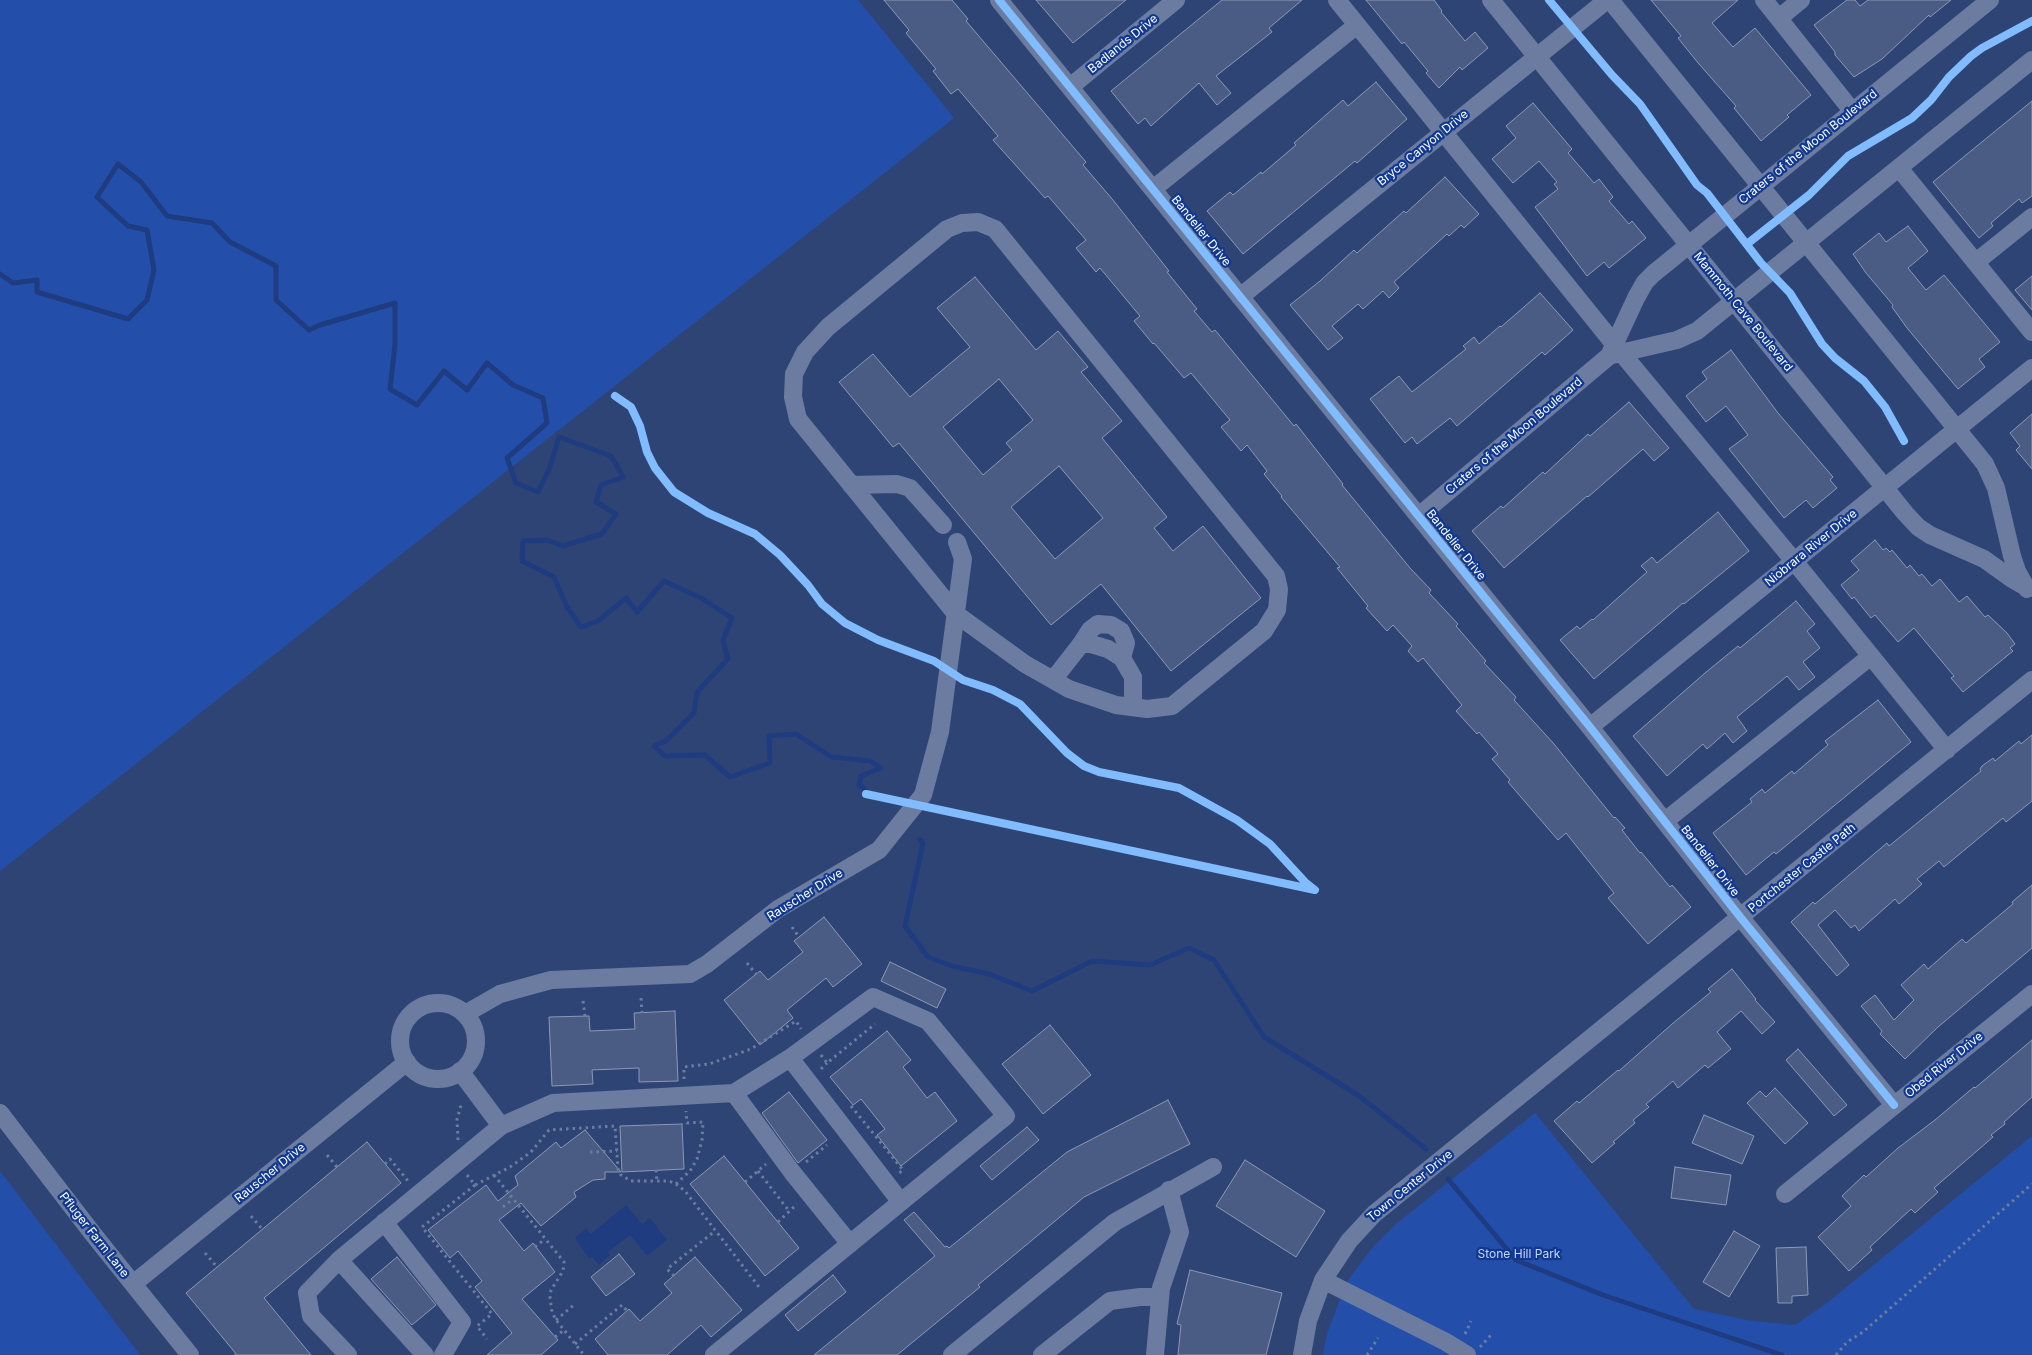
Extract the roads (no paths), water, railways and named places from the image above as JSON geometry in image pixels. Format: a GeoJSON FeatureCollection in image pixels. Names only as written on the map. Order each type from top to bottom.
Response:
{"type":"FeatureCollection","features":[{"type":"Feature","properties":{"kind":"street","name":"Bandelier Drive"},"geometry":{"type":"LineString","coordinates":[[999,0],[1590,727],[1741,918],[1894,1105]]}},
{"type":"Feature","properties":{"kind":"street","name":"Badlands Drive"},"geometry":{"type":"LineString","coordinates":[[1070,87],[1176,0]]}},
{"type":"Feature","properties":{"kind":"street"},"geometry":{"type":"LineString","coordinates":[[1337,0],[1615,351],[1794,561],[1947,750]]}},
{"type":"Feature","properties":{"kind":"street","name":"Mammoth Cave Boulevard"},"geometry":{"type":"LineString","coordinates":[[1491,0],[1886,487],[1905,513],[1924,532],[1984,559],[2029,591]]}},
{"type":"Feature","properties":{"kind":"street","name":"Mammoth Cave Boulevard"},"geometry":{"type":"LineString","coordinates":[[1608,0],[1957,429],[1991,475],[2000,502],[2012,556],[2029,591]]}},
{"type":"Feature","properties":{"kind":"street","name":"Bryce Canyon Drive"},"geometry":{"type":"LineString","coordinates":[[1240,297],[1608,0]]}},
{"type":"Feature","properties":{"kind":"street"},"geometry":{"type":"LineString","coordinates":[[1764,0],[1853,112]]}},
{"type":"Feature","properties":{"kind":"street"},"geometry":{"type":"LineString","coordinates":[[1779,18],[1801,0]]}},
{"type":"Feature","properties":{"kind":"street","name":"Craters of the Moon Boulevard"},"geometry":{"type":"LineString","coordinates":[[1419,516],[1615,351],[1636,298],[1645,282],[1990,0]]}},
{"type":"Feature","properties":{"kind":"street"},"geometry":{"type":"LineString","coordinates":[[1153,189],[1357,25]]}},
{"type":"Feature","properties":{"kind":"street","name":"Craters of the Moon Boulevard"},"geometry":{"type":"LineString","coordinates":[[1615,351],[1663,344],[1690,335],[2032,60]]}},
{"type":"Feature","properties":{"kind":"street"},"geometry":{"type":"LineString","coordinates":[[1899,168],[2032,332]]}},
{"type":"Feature","properties":{"kind":"street"},"geometry":{"type":"LineString","coordinates":[[1976,262],[2032,216]]}},
{"type":"Feature","properties":{"kind":"street"},"geometry":{"type":"LineString","coordinates":[[978,222],[995,229],[1276,576],[1279,589],[1277,610],[1264,632],[1172,706],[1147,709],[1116,705],[1069,689],[1025,664],[956,614],[798,419],[793,397],[794,374],[806,352],[828,327],[947,229],[962,223],[978,222]]}},
{"type":"Feature","properties":{"kind":"street","name":"Niobrara River Drive"},"geometry":{"type":"LineString","coordinates":[[1590,727],[2032,368]]}},
{"type":"Feature","properties":{"kind":"street"},"geometry":{"type":"LineString","coordinates":[[851,485],[897,484],[910,488],[943,525]]}},
{"type":"Feature","properties":{"kind":"street","name":"Rauscher Drive"},"geometry":{"type":"LineString","coordinates":[[465,1014],[500,994],[551,980],[690,974],[707,964],[778,909],[879,850],[923,795],[940,732],[963,559],[957,542]]}},
{"type":"Feature","properties":{"kind":"street"},"geometry":{"type":"LineString","coordinates":[[1053,680],[1090,630],[1098,624],[1111,625],[1121,631],[1126,643],[1122,658]]}},
{"type":"Feature","properties":{"kind":"street"},"geometry":{"type":"LineString","coordinates":[[1081,644],[1091,644],[1108,649],[1122,658],[1133,677],[1133,707]]}},
{"type":"Feature","properties":{"kind":"street"},"geometry":{"type":"LineString","coordinates":[[1665,822],[1871,656]]}},
{"type":"Feature","properties":{"kind":"street","name":"Portchester Castle Path"},"geometry":{"type":"LineString","coordinates":[[1502,1111],[2032,680]]}},
{"type":"Feature","properties":{"kind":"street","name":"Obed River Drive"},"geometry":{"type":"LineString","coordinates":[[1785,1194],[2032,994]]}},
{"type":"Feature","properties":{"kind":"street"},"geometry":{"type":"LineString","coordinates":[[348,1355],[311,1316],[307,1293],[338,1260],[456,1166],[501,1126],[553,1103],[734,1093],[790,1058],[873,997],[928,1020],[1006,1116],[714,1355]]}},
{"type":"Feature","properties":{"kind":"street"},"geometry":{"type":"LineString","coordinates":[[443,1003],[455,1007],[465,1014],[472,1025],[476,1037],[475,1049],[470,1061],[460,1072],[451,1077],[438,1079],[426,1077],[415,1071],[407,1062],[402,1051],[400,1039],[403,1026],[409,1016],[419,1008],[443,1003]]}},
{"type":"Feature","properties":{"kind":"street"},"geometry":{"type":"LineString","coordinates":[[790,1058],[900,1202]]}},
{"type":"Feature","properties":{"kind":"street","name":"Rauscher Drive"},"geometry":{"type":"LineString","coordinates":[[133,1284],[407,1062]]}},
{"type":"Feature","properties":{"kind":"street"},"geometry":{"type":"LineString","coordinates":[[460,1072],[501,1126]]}},
{"type":"Feature","properties":{"kind":"street"},"geometry":{"type":"LineString","coordinates":[[734,1093],[792,1172],[850,1244]]}},
{"type":"Feature","properties":{"kind":"street","name":"Town Center Drive"},"geometry":{"type":"LineString","coordinates":[[1302,1355],[1308,1321],[1323,1280],[1349,1241],[1374,1214],[1502,1111]]}},
{"type":"Feature","properties":{"kind":"street","name":"Pfluger Farm Lane"},"geometry":{"type":"LineString","coordinates":[[0,1113],[190,1355]]}},
{"type":"Feature","properties":{"kind":"street"},"geometry":{"type":"LineString","coordinates":[[952,1355],[1116,1222],[1169,1190],[1213,1167]]}},
{"type":"Feature","properties":{"kind":"street"},"geometry":{"type":"LineString","coordinates":[[1155,1355],[1163,1278],[1180,1232],[1177,1214],[1169,1190]]}},
{"type":"Feature","properties":{"kind":"street"},"geometry":{"type":"LineString","coordinates":[[384,1222],[462,1322],[443,1355]]}},
{"type":"Feature","properties":{"kind":"street"},"geometry":{"type":"LineString","coordinates":[[338,1260],[425,1355]]}},
{"type":"Feature","properties":{"kind":"street"},"geometry":{"type":"LineString","coordinates":[[1323,1280],[1446,1342],[1469,1348]]}},
{"type":"Feature","properties":{"kind":"street"},"geometry":{"type":"LineString","coordinates":[[1042,1355],[1110,1301],[1140,1297],[1160,1297]]}},
{"type":"Feature","properties":{"kind":"waterway"},"geometry":{"type":"LineString","coordinates":[[0,274],[13,283],[37,280],[37,292],[128,319],[147,300],[154,270],[147,230],[128,226],[97,197],[118,164],[141,182],[167,216],[212,223],[230,242],[276,266],[276,300],[309,330],[395,303],[395,344],[390,389],[417,405],[444,371],[467,390],[487,363],[513,385],[543,398],[547,423],[507,458],[516,483],[538,492],[550,467],[559,437],[611,456],[623,477],[601,485],[596,502],[616,514],[602,534],[563,546],[548,540],[523,541],[522,561],[554,577],[567,607],[581,627],[598,621],[626,598],[637,612],[664,581],[703,599],[732,618],[723,640],[728,659],[697,692],[694,713],[666,741],[654,746],[665,756],[705,755],[730,777],[770,763],[769,736],[796,734],[831,757],[870,761],[881,768],[861,776],[859,785],[864,788],[866,794]]}},
{"type":"Feature","properties":{"kind":"waterway"},"geometry":{"type":"LineString","coordinates":[[920,840],[923,843],[905,926],[928,957],[952,966],[989,974],[1032,991],[1092,961],[1150,965],[1189,948],[1214,960],[1264,1037],[1358,1095],[1426,1149]]}},
{"type":"Feature","properties":{"kind":"waterway"},"geometry":{"type":"LineString","coordinates":[[1448,1179],[1516,1260],[1603,1295],[1782,1355]]}},
{"type":"Feature","properties":{"kind":"park label","name":"Stone Hill Park"},"geometry":{"type":"Point","coordinates":[1519,1254]}}]}
